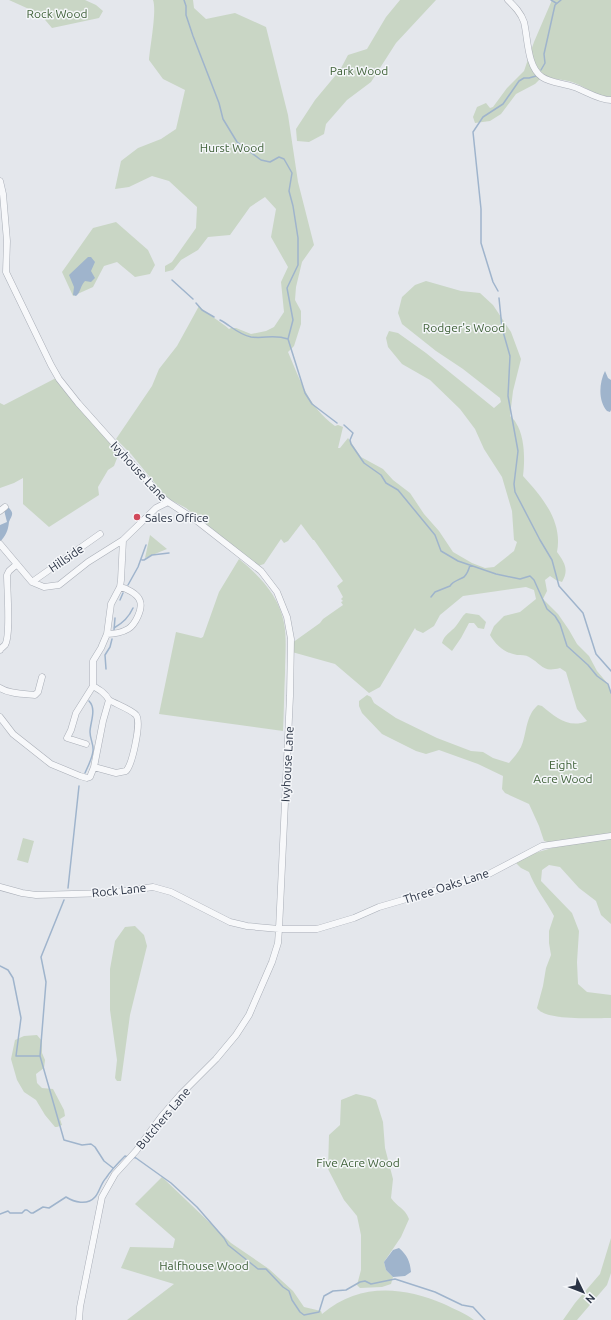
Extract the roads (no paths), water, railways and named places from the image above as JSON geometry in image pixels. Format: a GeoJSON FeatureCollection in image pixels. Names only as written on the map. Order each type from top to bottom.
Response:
{"type":"FeatureCollection","features":[{"type":"Feature","properties":{"kind":"street"},"geometry":{"type":"LineString","coordinates":[[508,0],[519,11],[524,22],[533,65],[540,76],[554,82],[563,83],[578,88],[602,99],[611,100]]}},
{"type":"Feature","properties":{"kind":"street","name":"Ivyhouse Lane"},"geometry":{"type":"LineString","coordinates":[[0,181],[3,194],[7,241],[6,272],[59,379],[78,403],[161,496],[197,521],[268,578],[277,592],[287,617],[291,639],[290,696],[279,929]]}},
{"type":"Feature","properties":{"kind":"street"},"geometry":{"type":"LineString","coordinates":[[156,508],[161,496]]}},
{"type":"Feature","properties":{"kind":"street"},"geometry":{"type":"LineString","coordinates":[[0,545],[32,582],[44,587],[57,585],[88,562],[128,537],[156,508],[168,502]]}},
{"type":"Feature","properties":{"kind":"street","name":"Hillside"},"geometry":{"type":"LineString","coordinates":[[32,582],[100,534]]}},
{"type":"Feature","properties":{"kind":"street"},"geometry":{"type":"LineString","coordinates":[[86,744],[67,738],[67,735],[71,730],[76,713],[93,686],[93,661],[101,648],[106,634],[111,604],[120,587],[123,540]]}},
{"type":"Feature","properties":{"kind":"street"},"geometry":{"type":"LineString","coordinates":[[0,650],[5,645],[7,637],[7,575],[17,564]]}},
{"type":"Feature","properties":{"kind":"street"},"geometry":{"type":"LineString","coordinates":[[106,634],[116,634],[128,629],[136,620],[139,613],[141,605],[139,598],[125,588],[120,587]]}},
{"type":"Feature","properties":{"kind":"street"},"geometry":{"type":"LineString","coordinates":[[0,688],[11,692],[35,695],[38,692],[42,677]]}},
{"type":"Feature","properties":{"kind":"street"},"geometry":{"type":"LineString","coordinates":[[93,686],[107,696],[109,700],[136,715],[139,720],[130,765],[126,771],[116,773],[94,767]]}},
{"type":"Feature","properties":{"kind":"street"},"geometry":{"type":"LineString","coordinates":[[0,717],[13,734],[51,764],[87,778],[90,777],[94,767],[103,721],[109,700]]}},
{"type":"Feature","properties":{"kind":"street","name":"Three Oaks Lane"},"geometry":{"type":"LineString","coordinates":[[279,929],[317,929],[333,925],[379,907],[485,876],[542,846],[611,836]]}},
{"type":"Feature","properties":{"kind":"street","name":"Rock Lane"},"geometry":{"type":"LineString","coordinates":[[0,887],[36,895],[109,893],[153,887],[171,892],[230,922],[247,926],[279,929]]}},
{"type":"Feature","properties":{"kind":"street","name":"Butchers Lane"},"geometry":{"type":"LineString","coordinates":[[79,1320],[80,1307],[102,1197],[115,1174],[130,1158],[181,1094],[216,1059],[236,1035],[249,1015],[272,962],[278,943],[279,929]]}},
{"type":"Feature","properties":{"kind":"water"},"geometry":{"type":"Polygon","coordinates":[[[88,257],[91,257],[95,262],[91,271],[95,278],[91,282],[85,281],[78,294],[76,296],[73,295],[74,287],[69,275],[88,257]]]}},
{"type":"Feature","properties":{"kind":"water"},"geometry":{"type":"Polygon","coordinates":[[[605,371],[608,378],[611,380],[610,412],[604,407],[600,392],[605,371]]]}},
{"type":"Feature","properties":{"kind":"water"},"geometry":{"type":"Polygon","coordinates":[[[5,508],[9,508],[12,515],[6,533],[0,542],[0,525],[7,522],[4,510],[5,508]]]}},
{"type":"Feature","properties":{"kind":"water"},"geometry":{"type":"Polygon","coordinates":[[[399,1248],[408,1258],[411,1272],[405,1276],[393,1277],[386,1270],[384,1262],[393,1250],[399,1248]]]}},
{"type":"Feature","properties":{"kind":"waterway"},"geometry":{"type":"LineString","coordinates":[[184,0],[186,15],[219,103],[223,119],[237,142],[261,160],[270,162],[279,157],[284,159],[292,173],[289,191],[298,238],[298,265],[287,288],[293,320],[288,339],[305,393],[312,404],[337,423]]}},
{"type":"Feature","properties":{"kind":"waterway"},"geometry":{"type":"LineString","coordinates":[[551,0],[556,3]]}},
{"type":"Feature","properties":{"kind":"waterway"},"geometry":{"type":"LineString","coordinates":[[541,70],[545,63],[544,54],[555,5],[561,0]]}},
{"type":"Feature","properties":{"kind":"waterway"},"geometry":{"type":"LineString","coordinates":[[498,291],[493,282],[481,243],[481,209],[473,132],[483,117],[503,104],[519,81],[524,78],[536,76]]}},
{"type":"Feature","properties":{"kind":"waterway"},"geometry":{"type":"LineString","coordinates":[[172,280],[193,299]]}},
{"type":"Feature","properties":{"kind":"waterway"},"geometry":{"type":"LineString","coordinates":[[499,298],[502,328],[510,356],[508,396],[518,451],[514,484],[515,492],[552,560],[559,586],[583,613],[596,654],[611,671]]}},
{"type":"Feature","properties":{"kind":"waterway"},"geometry":{"type":"LineString","coordinates":[[196,303],[202,310],[214,317]]}},
{"type":"Feature","properties":{"kind":"waterway"},"geometry":{"type":"LineString","coordinates":[[220,320],[247,336],[278,337],[288,339]]}},
{"type":"Feature","properties":{"kind":"waterway"},"geometry":{"type":"LineString","coordinates":[[344,425],[353,433],[350,440],[351,444],[364,463],[381,475],[386,483],[398,490],[435,535],[441,551],[458,561],[496,574],[520,579],[530,576],[534,580],[547,609],[555,616],[560,624],[567,646],[588,665],[597,676],[608,684],[611,693]]}},
{"type":"Feature","properties":{"kind":"waterway"},"geometry":{"type":"LineString","coordinates":[[128,585],[138,567],[146,545]]}},
{"type":"Feature","properties":{"kind":"waterway"},"geometry":{"type":"LineString","coordinates":[[142,560],[152,555],[169,553]]}},
{"type":"Feature","properties":{"kind":"waterway"},"geometry":{"type":"LineString","coordinates":[[431,597],[435,592],[450,586],[454,582],[464,577],[470,565]]}},
{"type":"Feature","properties":{"kind":"waterway"},"geometry":{"type":"LineString","coordinates":[[120,600],[123,593]]}},
{"type":"Feature","properties":{"kind":"waterway"},"geometry":{"type":"LineString","coordinates":[[114,628],[125,620],[133,608]]}},
{"type":"Feature","properties":{"kind":"waterway"},"geometry":{"type":"LineString","coordinates":[[114,630],[115,618]]}},
{"type":"Feature","properties":{"kind":"waterway"},"geometry":{"type":"LineString","coordinates":[[106,669],[105,655],[110,647],[112,639]]}},
{"type":"Feature","properties":{"kind":"waterway"},"geometry":{"type":"LineString","coordinates":[[85,773],[91,760],[93,749],[90,732],[93,708],[89,701]]}},
{"type":"Feature","properties":{"kind":"waterway"},"geometry":{"type":"LineString","coordinates":[[68,888],[79,786]]}},
{"type":"Feature","properties":{"kind":"waterway"},"geometry":{"type":"LineString","coordinates":[[64,900],[41,957],[46,982],[40,1056],[64,1140],[82,1145],[91,1144],[95,1147],[104,1161],[113,1168]]}},
{"type":"Feature","properties":{"kind":"waterway"},"geometry":{"type":"LineString","coordinates":[[0,966],[8,970],[13,978],[21,1018],[16,1056],[40,1056]]}},
{"type":"Feature","properties":{"kind":"waterway"},"geometry":{"type":"LineString","coordinates":[[0,1214],[8,1211],[10,1213],[22,1213],[25,1210],[33,1213],[43,1207],[49,1208],[66,1197],[77,1202],[88,1202],[96,1195],[104,1180],[115,1167],[125,1156],[128,1157]]}},
{"type":"Feature","properties":{"kind":"waterway"},"geometry":{"type":"LineString","coordinates":[[132,1157],[136,1158],[171,1183],[197,1207],[224,1238],[228,1245],[258,1269],[266,1269],[283,1287],[289,1291],[292,1300],[300,1312],[304,1315],[319,1312],[324,1296],[333,1291],[346,1290],[360,1282],[365,1281],[371,1284],[395,1279],[435,1292],[462,1305],[473,1307],[485,1320]]}},
{"type":"Feature","properties":{"kind":"place","name":"Sales Office"},"geometry":{"type":"Point","coordinates":[137,517]}},
{"type":"Feature","properties":{"kind":"park label","name":"Rock Wood"},"geometry":{"type":"Point","coordinates":[57,13]}},
{"type":"Feature","properties":{"kind":"park label","name":"Park Wood"},"geometry":{"type":"Point","coordinates":[359,70]}},
{"type":"Feature","properties":{"kind":"park label","name":"Hurst Wood"},"geometry":{"type":"Point","coordinates":[232,147]}},
{"type":"Feature","properties":{"kind":"park label","name":"Rodger's Wood"},"geometry":{"type":"Point","coordinates":[464,327]}},
{"type":"Feature","properties":{"kind":"park label","name":"Eight Acre Wood"},"geometry":{"type":"Point","coordinates":[563,771]}},
{"type":"Feature","properties":{"kind":"park label","name":"Five Acre Wood"},"geometry":{"type":"Point","coordinates":[358,1162]}},
{"type":"Feature","properties":{"kind":"park label","name":"Halfhouse Wood"},"geometry":{"type":"Point","coordinates":[204,1265]}}]}
